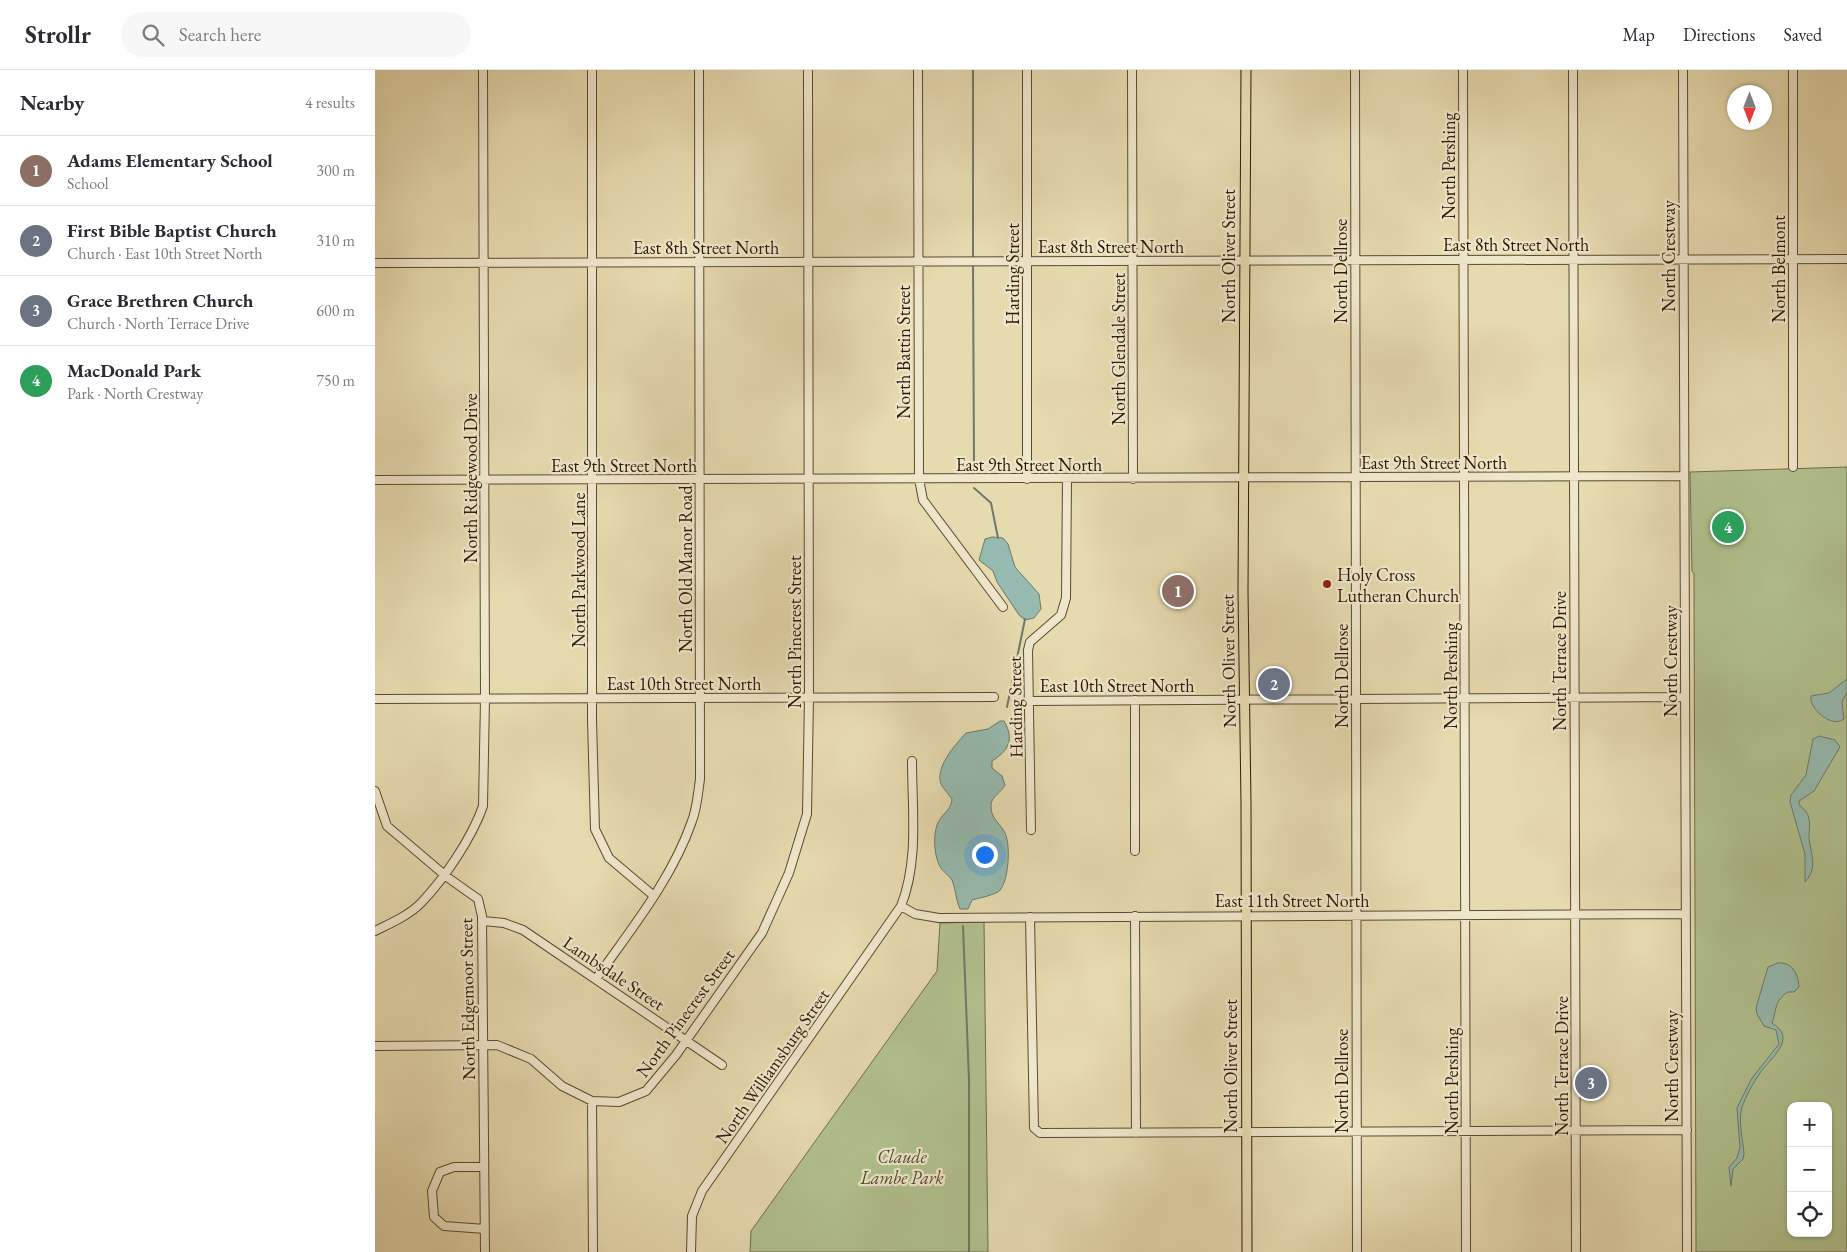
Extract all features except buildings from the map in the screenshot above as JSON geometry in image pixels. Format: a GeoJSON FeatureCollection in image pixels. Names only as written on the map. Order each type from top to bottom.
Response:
{"type":"FeatureCollection","features":[{"type":"Feature","properties":{"kind":"main road","name":"North Oliver Street"},"geometry":{"type":"LineString","coordinates":[[1246,70],[1243,478],[1247,1252]]}},
{"type":"Feature","properties":{"kind":"street","name":"North Ridgewood Drive"},"geometry":{"type":"LineString","coordinates":[[375,930],[398,920],[420,904],[478,822],[483,806],[485,480],[483,70]]}},
{"type":"Feature","properties":{"kind":"street","name":"North Parkwood Lane"},"geometry":{"type":"LineString","coordinates":[[591,70],[595,829],[609,858],[653,896]]}},
{"type":"Feature","properties":{"kind":"street","name":"North Old Manor Road"},"geometry":{"type":"LineString","coordinates":[[596,979],[677,858],[693,819],[700,779],[699,70]]}},
{"type":"Feature","properties":{"kind":"street","name":"North Pinecrest Street"},"geometry":{"type":"LineString","coordinates":[[593,1101],[619,1102],[646,1091],[686,1040],[761,933],[789,873],[807,814],[809,697],[808,70]]}},
{"type":"Feature","properties":{"kind":"street","name":"North Battin Street"},"geometry":{"type":"LineString","coordinates":[[918,70],[919,479],[923,500],[1003,607]]}},
{"type":"Feature","properties":{"kind":"street","name":"Harding Street"},"geometry":{"type":"LineString","coordinates":[[1027,70],[1027,479]]}},
{"type":"Feature","properties":{"kind":"street","name":"North Glendale Street"},"geometry":{"type":"LineString","coordinates":[[1132,70],[1133,479]]}},
{"type":"Feature","properties":{"kind":"street","name":"North Dellrose"},"geometry":{"type":"LineString","coordinates":[[1355,70],[1354,478],[1357,1252]]}},
{"type":"Feature","properties":{"kind":"street","name":"North Pershing"},"geometry":{"type":"LineString","coordinates":[[1463,70],[1466,1252]]}},
{"type":"Feature","properties":{"kind":"street","name":"North Terrace Drive"},"geometry":{"type":"LineString","coordinates":[[1573,70],[1576,1252]]}},
{"type":"Feature","properties":{"kind":"street","name":"North Crestway"},"geometry":{"type":"LineString","coordinates":[[1683,70],[1687,1252]]}},
{"type":"Feature","properties":{"kind":"street","name":"North Belmont"},"geometry":{"type":"LineString","coordinates":[[1793,70],[1793,467]]}},
{"type":"Feature","properties":{"kind":"street","name":"East 8th Street North"},"geometry":{"type":"LineString","coordinates":[[375,263],[1847,259]]}},
{"type":"Feature","properties":{"kind":"street","name":"East 9th Street North"},"geometry":{"type":"LineString","coordinates":[[375,480],[1684,476]]}},
{"type":"Feature","properties":{"kind":"street","name":"Harding Street"},"geometry":{"type":"LineString","coordinates":[[1031,830],[1028,650],[1030,642],[1061,616],[1066,598],[1067,479]]}},
{"type":"Feature","properties":{"kind":"street","name":"East 10th Street North"},"geometry":{"type":"LineString","coordinates":[[375,699],[994,697]]}},
{"type":"Feature","properties":{"kind":"street","name":"East 10th Street North"},"geometry":{"type":"LineString","coordinates":[[1029,701],[1685,697]]}},
{"type":"Feature","properties":{"kind":"street"},"geometry":{"type":"LineString","coordinates":[[1135,700],[1135,851]]}},
{"type":"Feature","properties":{"kind":"street","name":"North Williamsburg Street"},"geometry":{"type":"LineString","coordinates":[[691,1252],[692,1216],[702,1192],[901,906],[908,889],[912,862],[912,761]]}},
{"type":"Feature","properties":{"kind":"street","name":"North Edgemoor Street"},"geometry":{"type":"LineString","coordinates":[[375,794],[387,826],[443,874],[478,899],[483,921],[485,1252]]}},
{"type":"Feature","properties":{"kind":"street","name":"East 11th Street North"},"geometry":{"type":"LineString","coordinates":[[901,906],[926,917],[1686,914]]}},
{"type":"Feature","properties":{"kind":"street"},"geometry":{"type":"LineString","coordinates":[[1135,916],[1135,1133]]}},
{"type":"Feature","properties":{"kind":"street"},"geometry":{"type":"LineString","coordinates":[[1030,917],[1034,1128],[1040,1133],[1687,1130]]}},
{"type":"Feature","properties":{"kind":"street","name":"Lambsdale Street"},"geometry":{"type":"LineString","coordinates":[[483,921],[504,924],[523,930],[722,1065]]}},
{"type":"Feature","properties":{"kind":"street"},"geometry":{"type":"LineString","coordinates":[[375,1046],[497,1045],[531,1059],[562,1086],[593,1101],[593,1252]]}},
{"type":"Feature","properties":{"kind":"street"},"geometry":{"type":"LineString","coordinates":[[484,1167],[454,1167],[440,1172],[432,1191],[434,1217],[443,1226],[485,1229]]}},
{"type":"Feature","properties":{"kind":"green space"},"geometry":{"type":"Polygon","coordinates":[[[1847,467],[1847,1252],[1696,1252],[1694,574],[1692,571],[1690,472],[1847,467]]]}},
{"type":"Feature","properties":{"kind":"green space","name":"Claude Lambe Park"},"geometry":{"type":"Polygon","coordinates":[[[984,922],[988,1252],[750,1252],[751,1231],[937,971],[940,923],[984,922]]]}},
{"type":"Feature","properties":{"kind":"water"},"geometry":{"type":"Polygon","coordinates":[[[992,537],[1003,538],[1008,544],[1015,567],[1039,594],[1041,609],[1034,618],[1025,620],[1019,615],[997,582],[993,571],[979,560],[985,539],[992,537]]]}},
{"type":"Feature","properties":{"kind":"water"},"geometry":{"type":"Polygon","coordinates":[[[1847,679],[1847,692],[1842,702],[1844,719],[1833,721],[1827,719],[1813,706],[1811,696],[1829,693],[1847,679]]]}},
{"type":"Feature","properties":{"kind":"water"},"geometry":{"type":"Polygon","coordinates":[[[1000,721],[1004,721],[1009,739],[1006,749],[992,761],[992,768],[1002,776],[1005,785],[992,800],[991,811],[1007,839],[1007,873],[1002,888],[998,892],[972,900],[968,909],[960,909],[952,881],[939,864],[935,847],[937,825],[950,806],[952,799],[942,786],[940,772],[956,744],[966,733],[988,729],[1000,721]]]}},
{"type":"Feature","properties":{"kind":"water"},"geometry":{"type":"Polygon","coordinates":[[[1819,736],[1835,740],[1840,747],[1814,791],[1799,801],[1809,819],[1809,836],[1813,860],[1812,871],[1805,882],[1805,854],[1790,802],[1791,795],[1806,775],[1813,739],[1819,736]]]}},
{"type":"Feature","properties":{"kind":"water"},"geometry":{"type":"Polygon","coordinates":[[[1778,963],[1791,966],[1796,973],[1799,987],[1794,992],[1788,992],[1783,995],[1780,999],[1772,1023],[1783,1035],[1783,1042],[1760,1073],[1742,1107],[1741,1125],[1744,1154],[1743,1159],[1733,1169],[1731,1186],[1729,1167],[1737,1158],[1740,1147],[1737,1108],[1752,1078],[1779,1044],[1776,1030],[1764,1026],[1757,1014],[1756,1008],[1768,967],[1778,963]]]}},
{"type":"Feature","properties":{"kind":"waterway"},"geometry":{"type":"LineString","coordinates":[[973,70],[973,260]]}},
{"type":"Feature","properties":{"kind":"waterway"},"geometry":{"type":"LineString","coordinates":[[973,264],[974,467]]}},
{"type":"Feature","properties":{"kind":"waterway"},"geometry":{"type":"LineString","coordinates":[[974,488],[991,503],[998,538]]}},
{"type":"Feature","properties":{"kind":"waterway"},"geometry":{"type":"LineString","coordinates":[[1007,707],[1025,619]]}},
{"type":"Feature","properties":{"kind":"waterway"},"geometry":{"type":"LineString","coordinates":[[963,926],[969,1080],[969,1252]]}},
{"type":"Feature","properties":{"kind":"place","name":"MacDonald Park"},"geometry":{"type":"Point","coordinates":[1728,527]}},
{"type":"Feature","properties":{"kind":"place","name":"Holy Cross Lutheran Church"},"geometry":{"type":"Point","coordinates":[1327,584]}},
{"type":"Feature","properties":{"kind":"place","name":"Adams Elementary School"},"geometry":{"type":"Point","coordinates":[1178,591]}},
{"type":"Feature","properties":{"kind":"place","name":"First Bible Baptist Church"},"geometry":{"type":"Point","coordinates":[1274,684]}},
{"type":"Feature","properties":{"kind":"place","name":"Grace Brethren Church"},"geometry":{"type":"Point","coordinates":[1591,1083]}}]}
